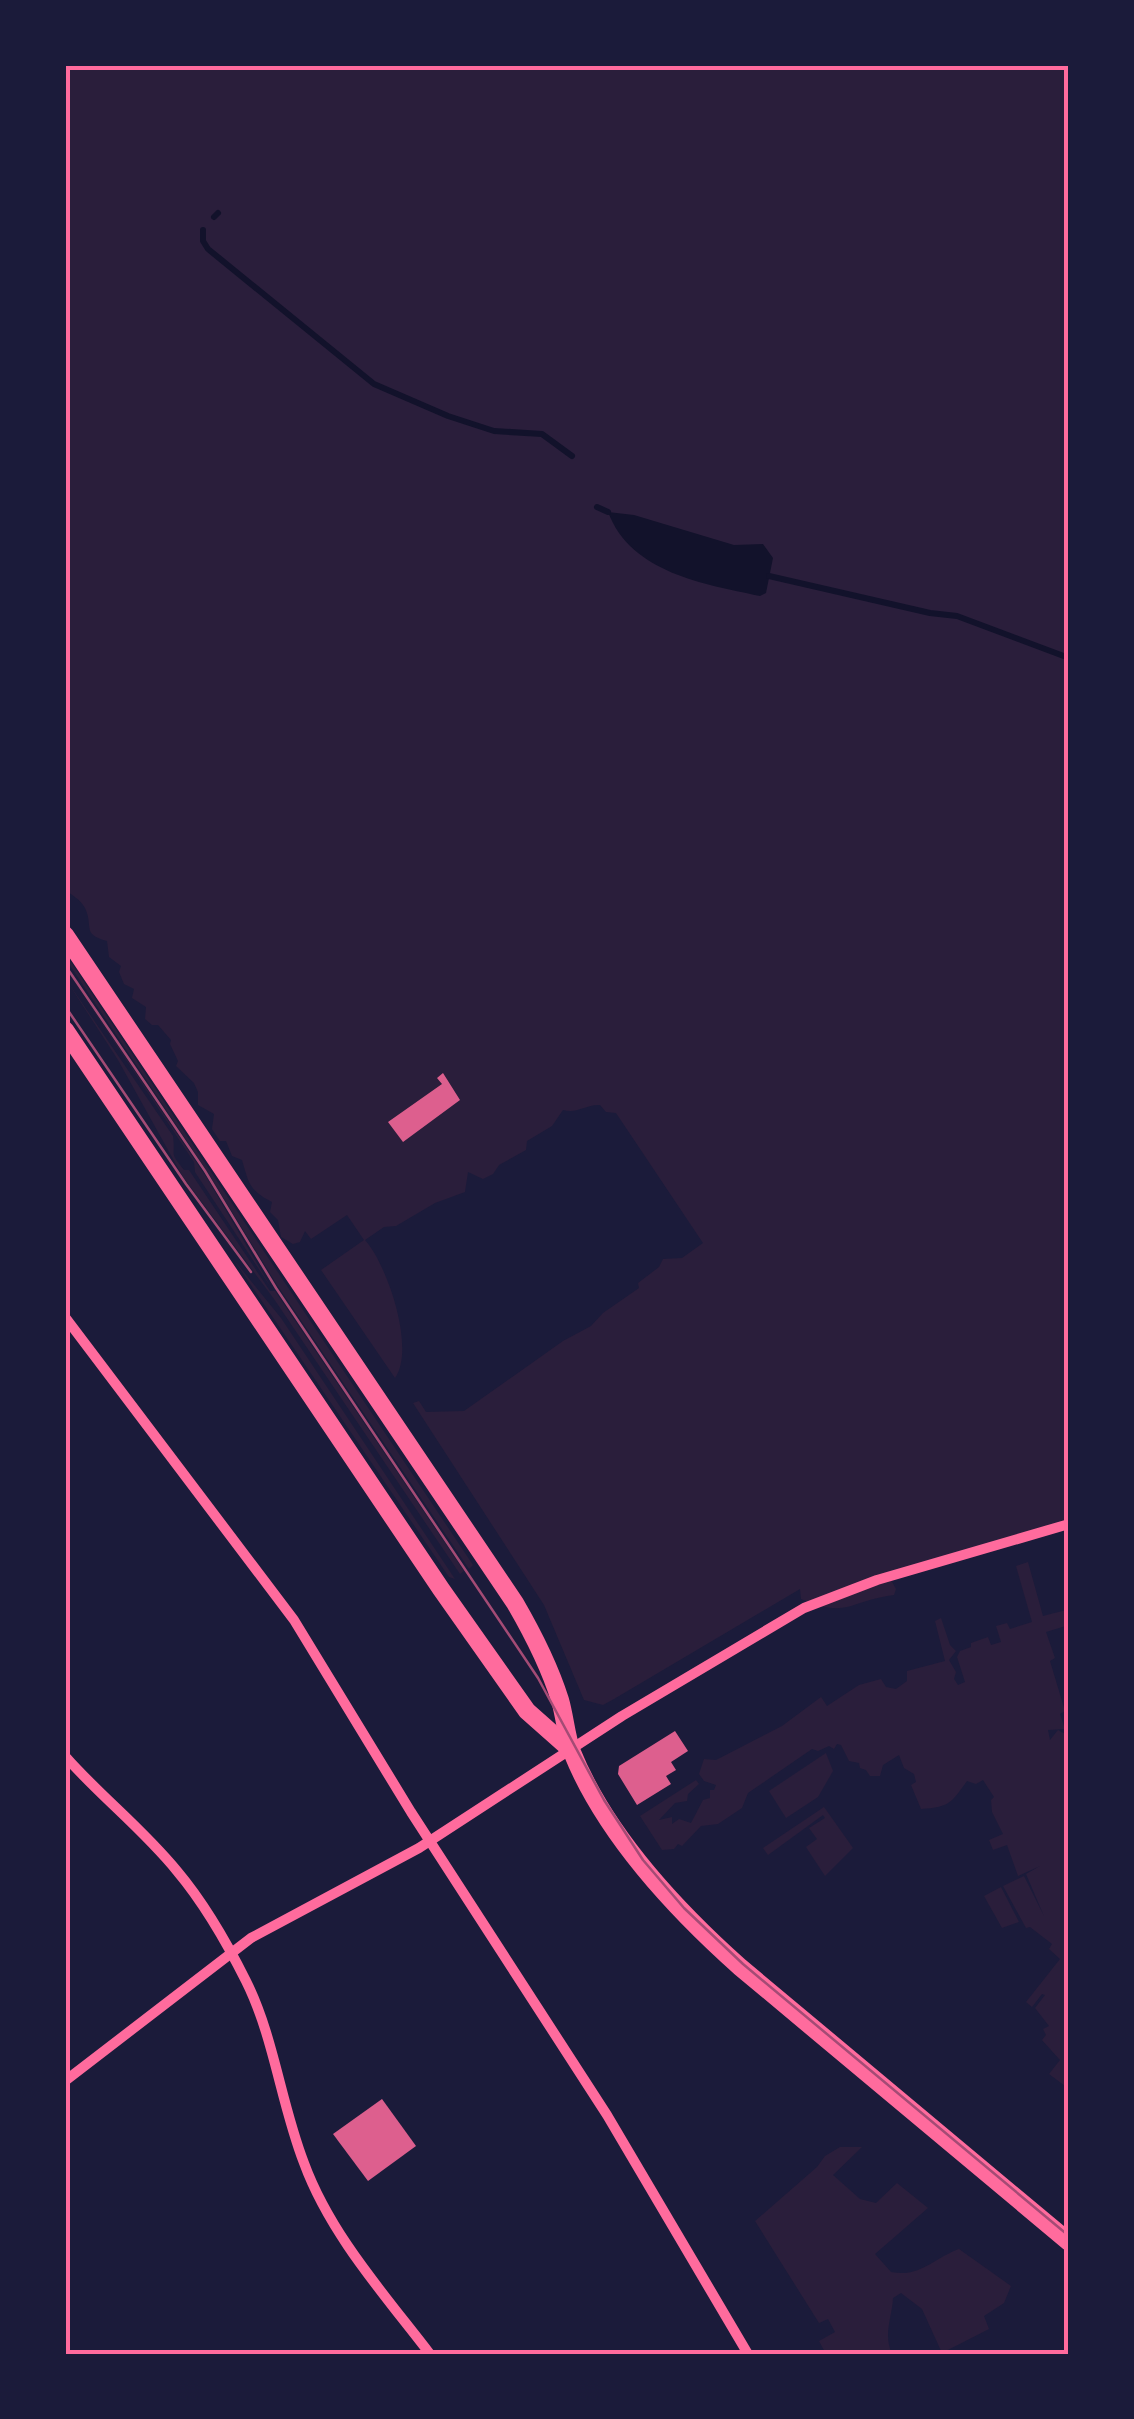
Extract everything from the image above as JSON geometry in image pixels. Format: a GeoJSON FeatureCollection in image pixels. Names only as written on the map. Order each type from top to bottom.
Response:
{"type":"FeatureCollection","features":[{"type":"Feature","properties":{"kind":"main road"},"geometry":{"type":"LineString","coordinates":[[65,935],[514,1604],[547,1665],[571,1750],[635,1856],[708,1938],[1069,2242]]}},
{"type":"Feature","properties":{"kind":"main road"},"geometry":{"type":"LineString","coordinates":[[65,1030],[441,1589],[527,1711],[571,1750]]}},
{"type":"Feature","properties":{"kind":"street"},"geometry":{"type":"LineString","coordinates":[[65,1317],[294,1620],[430,1841],[599,2102],[748,2354]]}},
{"type":"Feature","properties":{"kind":"street"},"geometry":{"type":"LineString","coordinates":[[65,2082],[251,1938],[430,1841],[571,1750],[814,1603],[876,1580],[1069,1524]]}},
{"type":"Feature","properties":{"kind":"street"},"geometry":{"type":"LineString","coordinates":[[65,1756],[175,1868],[206,1911],[247,1982],[291,2127],[316,2192],[354,2253],[430,2354]]}},
{"type":"Feature","properties":{"kind":"shaded area"},"geometry":{"type":"Polygon","coordinates":[[[65,65],[1069,65],[1069,1524],[891,1580],[896,1589],[894,1595],[848,1607],[829,1608],[801,1599],[800,1589],[603,1705],[584,1700],[544,1605],[413,1403],[419,1401],[426,1412],[464,1411],[563,1341],[591,1326],[639,1288],[638,1283],[659,1267],[663,1259],[682,1258],[703,1243],[616,1113],[606,1112],[600,1105],[563,1110],[552,1126],[527,1141],[526,1150],[499,1165],[493,1174],[483,1179],[468,1172],[465,1192],[435,1203],[396,1226],[384,1227],[365,1240],[390,1287],[401,1328],[401,1365],[395,1378],[321,1270],[364,1240],[347,1215],[311,1239],[305,1231],[300,1242],[293,1244],[281,1237],[278,1220],[270,1212],[272,1202],[254,1190],[242,1160],[232,1156],[226,1141],[220,1141],[212,1129],[214,1114],[198,1105],[194,1083],[176,1066],[171,1040],[158,1025],[145,1019],[146,1007],[132,998],[134,989],[124,984],[121,966],[109,957],[107,941],[94,936],[83,905],[65,890],[65,65]]]}},
{"type":"Feature","properties":{"kind":"shaded area"},"geometry":{"type":"Polygon","coordinates":[[[608,512],[634,515],[734,545],[763,544],[773,558],[766,593],[760,596],[693,580],[651,562],[619,533],[608,512]]]}},
{"type":"Feature","properties":{"kind":"shaded area"},"geometry":{"type":"Polygon","coordinates":[[[65,953],[473,1565],[469,1569],[277,1285],[65,953]]]}},
{"type":"Feature","properties":{"kind":"shaded area"},"geometry":{"type":"Polygon","coordinates":[[[65,968],[207,1178],[272,1289],[195,1172],[194,1162],[65,968]]]}},
{"type":"Feature","properties":{"kind":"shaded area"},"geometry":{"type":"Polygon","coordinates":[[[65,978],[173,1136],[176,1159],[184,1170],[189,1170],[270,1291],[275,1291],[464,1571],[460,1574],[274,1299],[183,1177],[118,1060],[65,978]]]}},
{"type":"Feature","properties":{"kind":"shaded area"},"geometry":{"type":"Polygon","coordinates":[[[234,1260],[281,1318],[455,1579],[449,1577],[234,1260]]]}},
{"type":"Feature","properties":{"kind":"shaded area"},"geometry":{"type":"Polygon","coordinates":[[[1028,1562],[1043,1616],[1066,1610],[1069,1625],[1046,1632],[1065,1711],[1060,1714],[1065,1729],[1048,1730],[1050,1740],[1058,1730],[1069,1736],[1069,2089],[1049,2074],[1060,2060],[1042,2040],[1046,2035],[1043,2029],[1049,2026],[1035,2008],[1045,1995],[1032,2007],[1026,2002],[1060,1959],[1049,1949],[1052,1944],[1026,1928],[1003,1886],[1024,1876],[1044,1916],[1026,1874],[1040,1866],[1018,1876],[1007,1845],[993,1850],[989,1840],[1003,1834],[992,1812],[994,1797],[983,1780],[976,1784],[967,1781],[944,1805],[921,1809],[911,1785],[916,1782],[914,1774],[904,1768],[899,1755],[883,1765],[880,1776],[870,1776],[859,1763],[849,1761],[837,1744],[834,1749],[812,1749],[748,1793],[742,1808],[718,1824],[701,1826],[674,1849],[662,1850],[640,1816],[696,1780],[699,1784],[688,1794],[687,1801],[675,1803],[659,1820],[672,1817],[672,1824],[679,1819],[691,1823],[716,1785],[704,1781],[699,1774],[704,1759],[716,1760],[782,1726],[821,1697],[827,1706],[859,1685],[881,1679],[886,1687],[896,1689],[907,1681],[907,1671],[945,1661],[935,1621],[941,1618],[956,1651],[949,1660],[956,1672],[954,1679],[958,1685],[965,1682],[957,1657],[960,1651],[988,1637],[991,1645],[1001,1642],[996,1626],[1007,1623],[1010,1629],[1032,1622],[1016,1566],[1028,1562]]]}},
{"type":"Feature","properties":{"kind":"shaded area"},"geometry":{"type":"Polygon","coordinates":[[[826,1753],[833,1771],[818,1797],[786,1818],[769,1791],[826,1753]]]}},
{"type":"Feature","properties":{"kind":"shaded area"},"geometry":{"type":"Polygon","coordinates":[[[824,1807],[853,1848],[825,1876],[806,1847],[817,1839],[809,1828],[825,1818],[823,1815],[768,1855],[763,1848],[824,1807]]]}},
{"type":"Feature","properties":{"kind":"shaded area"},"geometry":{"type":"Polygon","coordinates":[[[1001,1887],[1019,1922],[1002,1928],[984,1896],[1001,1887]]]}},
{"type":"Feature","properties":{"kind":"shaded area"},"geometry":{"type":"Polygon","coordinates":[[[840,2147],[862,2147],[833,2175],[860,2199],[876,2203],[897,2183],[928,2208],[875,2254],[891,2272],[919,2270],[959,2249],[1011,2286],[1004,2303],[984,2316],[989,2329],[942,2353],[922,2309],[901,2293],[893,2298],[888,2340],[892,2354],[826,2354],[819,2341],[835,2332],[828,2319],[819,2323],[755,2221],[825,2156],[840,2147]]]}},
{"type":"Feature","properties":{"kind":"building"},"geometry":{"type":"Polygon","coordinates":[[[443,1073],[460,1100],[403,1142],[388,1122],[442,1084],[437,1078],[443,1073]]]}},
{"type":"Feature","properties":{"kind":"building"},"geometry":{"type":"Polygon","coordinates":[[[675,1731],[688,1751],[671,1762],[676,1770],[666,1776],[671,1784],[637,1805],[618,1774],[619,1766],[675,1731]]]}},
{"type":"Feature","properties":{"kind":"building"},"geometry":{"type":"Polygon","coordinates":[[[382,2099],[416,2146],[368,2181],[333,2134],[382,2099]]]}},
{"type":"Feature","properties":{"kind":"waterway"},"geometry":{"type":"LineString","coordinates":[[214,217],[218,213]]}},
{"type":"Feature","properties":{"kind":"waterway"},"geometry":{"type":"LineString","coordinates":[[203,230],[208,249],[374,384],[494,431],[542,434],[572,456]]}},
{"type":"Feature","properties":{"kind":"waterway"},"geometry":{"type":"LineString","coordinates":[[597,507],[608,512]]}},
{"type":"Feature","properties":{"kind":"waterway"},"geometry":{"type":"LineString","coordinates":[[769,576],[957,616],[1069,658]]}},
{"type":"Feature","properties":{"kind":"tram line"},"geometry":{"type":"LineString","coordinates":[[65,965],[538,1678],[604,1800],[643,1860],[684,1908],[743,1964],[1069,2236]]}},
{"type":"Feature","properties":{"kind":"tram line"},"geometry":{"type":"LineString","coordinates":[[65,1006],[251,1272]]}}]}
